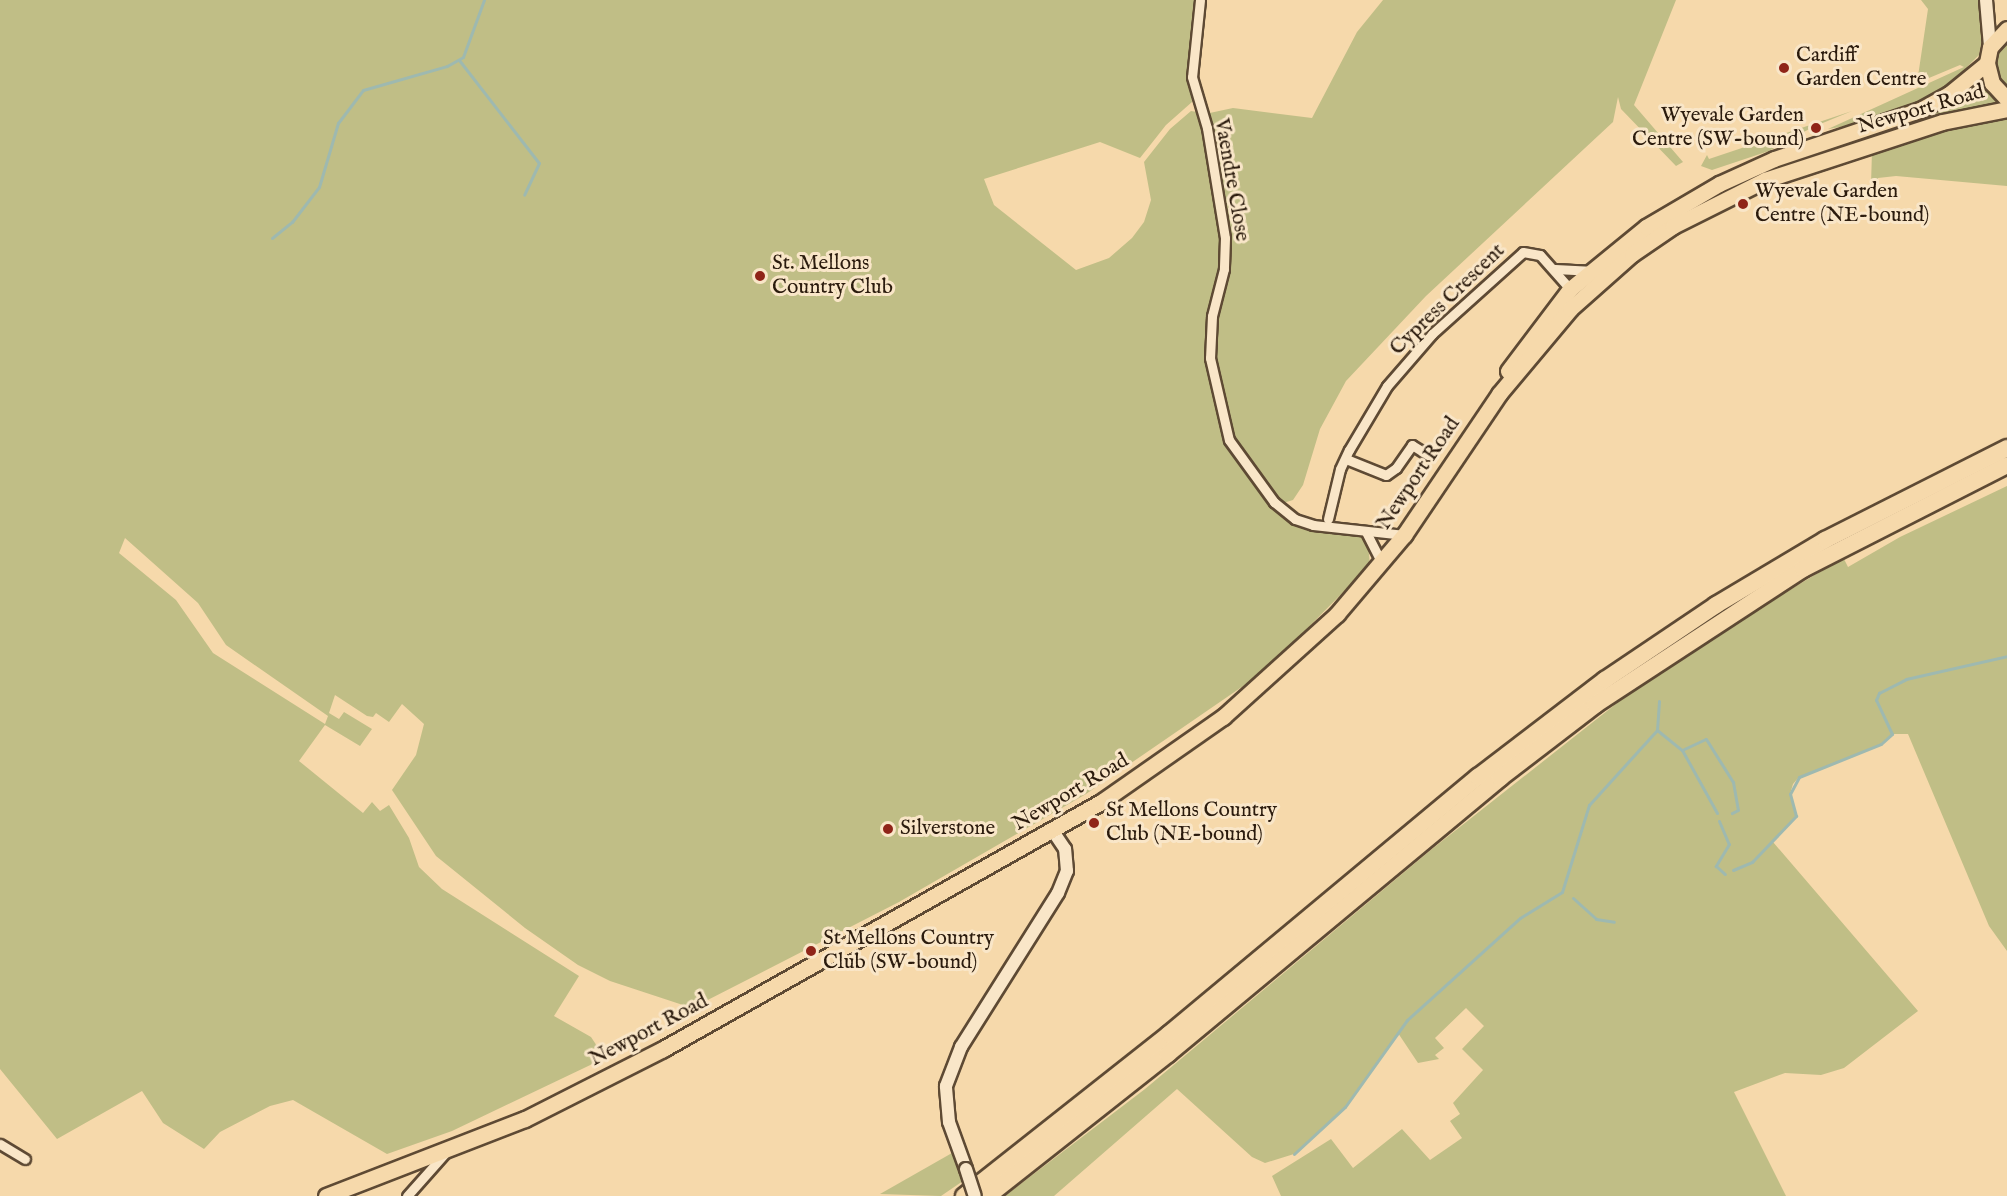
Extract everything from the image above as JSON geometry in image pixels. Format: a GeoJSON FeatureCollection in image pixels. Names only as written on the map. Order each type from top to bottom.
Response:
{"type":"FeatureCollection","features":[{"type":"Feature","properties":{"kind":"highway"},"geometry":{"type":"LineString","coordinates":[[964,1196],[1169,1034],[1486,770],[1605,680],[1797,556],[2007,448]]}},
{"type":"Feature","properties":{"kind":"highway"},"geometry":{"type":"LineString","coordinates":[[988,1196],[1168,1054],[1500,778],[1595,705],[1803,569],[2007,465]]}},
{"type":"Feature","properties":{"kind":"main road"},"geometry":{"type":"LineString","coordinates":[[2007,29],[1990,47],[1987,63],[1992,83],[2007,99]]}},
{"type":"Feature","properties":{"kind":"main road","name":"Newport Road"},"geometry":{"type":"LineString","coordinates":[[1576,294],[1589,271],[1638,232],[1719,184],[1813,143],[1920,110],[1957,88],[1987,63]]}},
{"type":"Feature","properties":{"kind":"main road","name":"Newport Road"},"geometry":{"type":"LineString","coordinates":[[326,1196],[525,1119],[663,1049],[1108,798],[1223,717],[1304,648],[1382,564],[1499,394],[1505,376],[1531,336],[1576,294],[1672,226],[1756,184],[1942,122],[2007,109]]}},
{"type":"Feature","properties":{"kind":"street","name":"Vaendre Close"},"geometry":{"type":"LineString","coordinates":[[1200,0],[1192,77],[1207,128],[1225,238],[1224,269],[1212,316],[1210,358],[1229,440],[1274,502],[1290,515],[1313,525],[1404,535]]}},
{"type":"Feature","properties":{"kind":"street"},"geometry":{"type":"LineString","coordinates":[[1986,0],[1990,47]]}},
{"type":"Feature","properties":{"kind":"street","name":"Cypress Crescent"},"geometry":{"type":"LineString","coordinates":[[1328,519],[1340,469],[1387,386],[1439,328],[1523,252],[1533,251],[1555,269],[1576,294]]}},
{"type":"Feature","properties":{"kind":"street"},"geometry":{"type":"LineString","coordinates":[[1555,269],[1589,271]]}},
{"type":"Feature","properties":{"kind":"street"},"geometry":{"type":"LineString","coordinates":[[1346,459],[1386,475],[1396,468],[1412,445],[1428,455]]}},
{"type":"Feature","properties":{"kind":"street"},"geometry":{"type":"LineString","coordinates":[[1365,532],[1382,564]]}},
{"type":"Feature","properties":{"kind":"street"},"geometry":{"type":"LineString","coordinates":[[975,1196],[949,1122],[946,1086],[961,1047],[1052,902],[1067,871],[1065,849],[1053,831]]}},
{"type":"Feature","properties":{"kind":"street"},"geometry":{"type":"LineString","coordinates":[[0,1144],[25,1159]]}},
{"type":"Feature","properties":{"kind":"street"},"geometry":{"type":"LineString","coordinates":[[407,1196],[448,1149]]}},
{"type":"Feature","properties":{"kind":"shaded area"},"geometry":{"type":"Polygon","coordinates":[[[0,0],[1197,0],[1189,60],[1192,102],[1166,125],[1140,158],[1100,142],[984,179],[994,205],[1076,270],[1109,258],[1132,238],[1144,222],[1151,200],[1144,162],[1170,129],[1191,111],[1197,112],[1204,128],[1222,238],[1208,367],[1227,440],[1272,504],[1314,528],[1361,537],[1368,544],[1370,565],[1265,671],[1086,794],[899,902],[692,1008],[610,981],[578,965],[525,928],[436,856],[392,790],[416,755],[424,724],[402,704],[389,722],[376,713],[373,717],[367,716],[335,695],[329,713],[339,719],[344,712],[372,729],[360,746],[325,725],[299,761],[363,813],[372,802],[380,811],[389,805],[409,838],[419,867],[442,889],[579,976],[554,1016],[591,1037],[605,1058],[452,1131],[387,1154],[293,1100],[270,1106],[220,1132],[204,1149],[163,1123],[142,1091],[57,1139],[0,1069],[0,0]],[[125,538],[119,553],[176,600],[213,653],[325,724],[328,716],[226,645],[198,603],[125,538]]]}},
{"type":"Feature","properties":{"kind":"shaded area"},"geometry":{"type":"Polygon","coordinates":[[[1383,0],[1676,0],[1634,105],[1683,162],[1676,166],[1621,109],[1618,97],[1613,122],[1426,296],[1346,381],[1320,429],[1303,485],[1293,500],[1280,504],[1235,447],[1214,368],[1214,330],[1227,269],[1205,114],[1233,108],[1312,118],[1357,32],[1383,0]]]}},
{"type":"Feature","properties":{"kind":"shaded area"},"geometry":{"type":"Polygon","coordinates":[[[1921,0],[1981,0],[1983,34],[1979,55],[1949,85],[1921,102],[1853,125],[1828,129],[1964,67],[1960,65],[1917,83],[1928,9],[1921,0]]]}},
{"type":"Feature","properties":{"kind":"shaded area"},"geometry":{"type":"Polygon","coordinates":[[[2007,40],[2007,89],[1996,67],[1997,54],[2007,40]]]}},
{"type":"Feature","properties":{"kind":"shaded area"},"geometry":{"type":"Polygon","coordinates":[[[1980,78],[1998,104],[1969,108],[1869,138],[1872,133],[1943,105],[1980,78]]]}},
{"type":"Feature","properties":{"kind":"shaded area"},"geometry":{"type":"Polygon","coordinates":[[[1852,111],[1813,127],[1769,151],[1712,170],[1701,166],[1707,155],[1709,159],[1852,111]]]}},
{"type":"Feature","properties":{"kind":"shaded area"},"geometry":{"type":"Polygon","coordinates":[[[2007,115],[2007,186],[1896,176],[1878,178],[1875,189],[1871,184],[1872,151],[1918,135],[2007,115]]]}},
{"type":"Feature","properties":{"kind":"shaded area"},"geometry":{"type":"Polygon","coordinates":[[[1851,141],[1856,143],[1796,163],[1789,160],[1851,141]]]}},
{"type":"Feature","properties":{"kind":"shaded area"},"geometry":{"type":"Polygon","coordinates":[[[2007,486],[2007,951],[1989,926],[1908,734],[1892,734],[1881,744],[1799,777],[1793,784],[1790,794],[1796,816],[1773,842],[1918,1011],[1844,1068],[1821,1075],[1785,1073],[1734,1092],[1786,1196],[1281,1196],[1272,1176],[1331,1139],[1353,1168],[1402,1129],[1430,1160],[1462,1138],[1450,1121],[1460,1114],[1453,1103],[1483,1070],[1462,1049],[1484,1026],[1466,1008],[1435,1038],[1444,1048],[1435,1055],[1439,1059],[1418,1063],[1398,1033],[1345,1107],[1294,1154],[1265,1163],[1252,1157],[1177,1089],[1054,1196],[1005,1196],[1145,1089],[1432,849],[1626,696],[1723,630],[1818,573],[1844,559],[1848,567],[1900,537],[2007,486]]]}},
{"type":"Feature","properties":{"kind":"shaded area"},"geometry":{"type":"Polygon","coordinates":[[[952,1153],[963,1181],[941,1196],[880,1194],[952,1153]]]}},
{"type":"Feature","properties":{"kind":"waterway"},"geometry":{"type":"LineString","coordinates":[[272,238],[292,222],[319,187],[338,123],[363,90],[447,66],[463,57],[484,0]]}},
{"type":"Feature","properties":{"kind":"waterway"},"geometry":{"type":"LineString","coordinates":[[459,60],[539,163],[524,195]]}},
{"type":"Feature","properties":{"kind":"waterway"},"geometry":{"type":"LineString","coordinates":[[1733,870],[1752,862],[1796,816],[1790,794],[1799,777],[1881,744],[1892,734],[1876,700],[1879,693],[1906,679],[2007,656]]}},
{"type":"Feature","properties":{"kind":"waterway"},"geometry":{"type":"LineString","coordinates":[[1294,1154],[1345,1107],[1407,1020],[1520,918],[1562,892],[1589,805],[1657,730],[1659,701]]}},
{"type":"Feature","properties":{"kind":"waterway"},"geometry":{"type":"LineString","coordinates":[[1657,730],[1682,750],[1717,813]]}},
{"type":"Feature","properties":{"kind":"waterway"},"geometry":{"type":"LineString","coordinates":[[1682,750],[1706,739],[1733,782],[1738,810],[1732,813]]}},
{"type":"Feature","properties":{"kind":"waterway"},"geometry":{"type":"LineString","coordinates":[[1719,821],[1729,844],[1716,866],[1725,874]]}},
{"type":"Feature","properties":{"kind":"waterway"},"geometry":{"type":"LineString","coordinates":[[1573,898],[1596,919],[1614,922]]}},
{"type":"Feature","properties":{"kind":"place","name":"Cardiff Garden Centre"},"geometry":{"type":"Point","coordinates":[1784,68]}},
{"type":"Feature","properties":{"kind":"place","name":"Wyevale Garden Centre (SW-bound)"},"geometry":{"type":"Point","coordinates":[1816,128]}},
{"type":"Feature","properties":{"kind":"place","name":"Wyevale Garden Centre (NE-bound)"},"geometry":{"type":"Point","coordinates":[1743,204]}},
{"type":"Feature","properties":{"kind":"place","name":"St. Mellons Country Club"},"geometry":{"type":"Point","coordinates":[760,276]}},
{"type":"Feature","properties":{"kind":"place","name":"St Mellons Country Club (NE-bound)"},"geometry":{"type":"Point","coordinates":[1094,823]}},
{"type":"Feature","properties":{"kind":"place","name":"Silverstone"},"geometry":{"type":"Point","coordinates":[888,829]}},
{"type":"Feature","properties":{"kind":"place","name":"St Mellons Country Club (SW-bound)"},"geometry":{"type":"Point","coordinates":[811,951]}}]}
